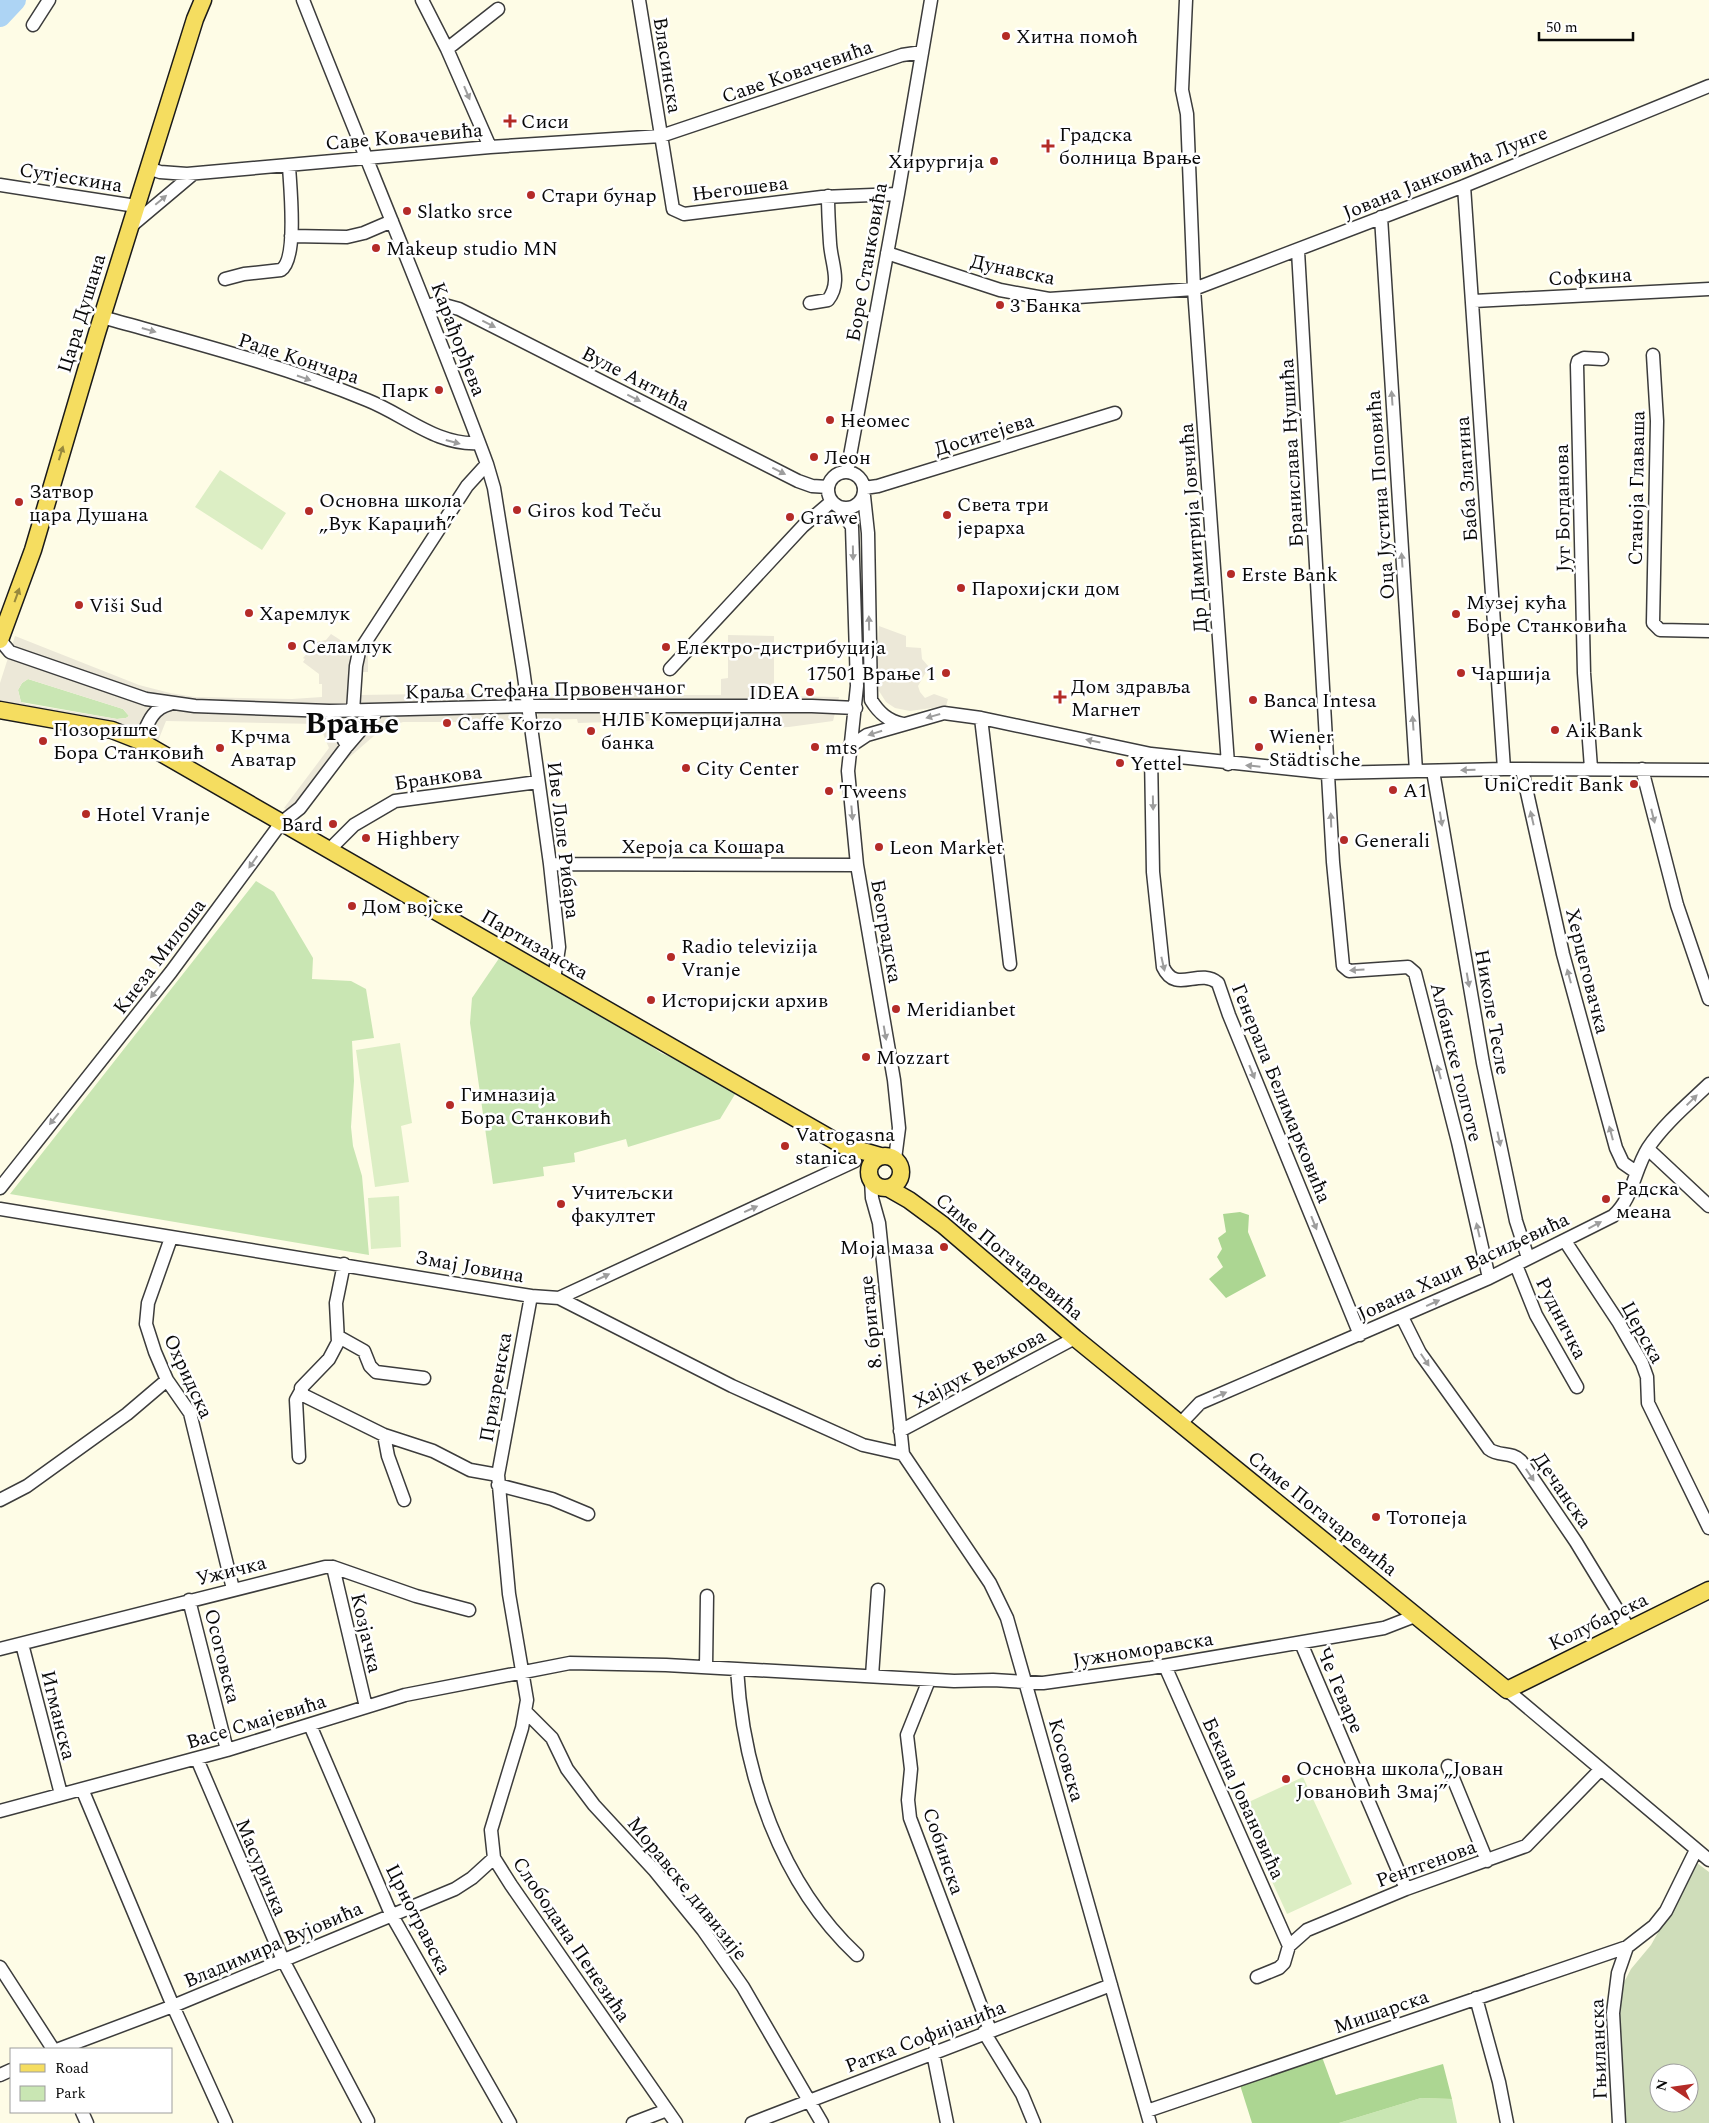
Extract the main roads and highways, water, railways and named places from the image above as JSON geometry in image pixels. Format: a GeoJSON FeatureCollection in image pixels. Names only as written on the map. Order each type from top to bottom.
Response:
{"type":"FeatureCollection","features":[{"type":"Feature","properties":{"kind":"main road","name":"Цара Душана"},"geometry":{"type":"LineString","coordinates":[[0,640],[32,550],[194,19],[203,0]]}},
{"type":"Feature","properties":{"kind":"main road","name":"Партизанска"},"geometry":{"type":"LineString","coordinates":[[0,710],[83,723],[134,739],[842,1145],[892,1163]]}},
{"type":"Feature","properties":{"kind":"main road","name":"Партизанска"},"geometry":{"type":"LineString","coordinates":[[842,1145],[870,1177]]}},
{"type":"Feature","properties":{"kind":"main road"},"geometry":{"type":"LineString","coordinates":[[870,1177],[870,1165],[892,1163],[896,1183],[887,1188]]}},
{"type":"Feature","properties":{"kind":"main road","name":"Симе Погачаревића"},"geometry":{"type":"LineString","coordinates":[[892,1163],[909,1200]]}},
{"type":"Feature","properties":{"kind":"main road","name":"Симе Погачаревића"},"geometry":{"type":"LineString","coordinates":[[870,1177],[878,1187],[887,1188],[909,1200],[943,1225],[1075,1338],[1507,1690]]}},
{"type":"Feature","properties":{"kind":"main road","name":"Колубарска"},"geometry":{"type":"LineString","coordinates":[[1507,1690],[1709,1590]]}},
{"type":"Feature","properties":{"kind":"waterway"},"geometry":{"type":"LineString","coordinates":[[0,16],[15,0]]}},
{"type":"Feature","properties":{"kind":"place","name":"Хитна помоћ"},"geometry":{"type":"Point","coordinates":[1006,36]}},
{"type":"Feature","properties":{"kind":"place","name":"Сиси"},"geometry":{"type":"Point","coordinates":[510,121]}},
{"type":"Feature","properties":{"kind":"place","name":"Градска болница Врање"},"geometry":{"type":"Point","coordinates":[1048,146]}},
{"type":"Feature","properties":{"kind":"place","name":"Хирургија"},"geometry":{"type":"Point","coordinates":[994,161]}},
{"type":"Feature","properties":{"kind":"place","name":"Стари бунар"},"geometry":{"type":"Point","coordinates":[531,195]}},
{"type":"Feature","properties":{"kind":"place","name":"Slatko srce"},"geometry":{"type":"Point","coordinates":[407,211]}},
{"type":"Feature","properties":{"kind":"place","name":"Makeup studio MN"},"geometry":{"type":"Point","coordinates":[376,248]}},
{"type":"Feature","properties":{"kind":"place","name":"3 Банка"},"geometry":{"type":"Point","coordinates":[1000,305]}},
{"type":"Feature","properties":{"kind":"place","name":"Парк"},"geometry":{"type":"Point","coordinates":[439,390]}},
{"type":"Feature","properties":{"kind":"place","name":"Неомес"},"geometry":{"type":"Point","coordinates":[830,420]}},
{"type":"Feature","properties":{"kind":"place","name":"Леон"},"geometry":{"type":"Point","coordinates":[814,457]}},
{"type":"Feature","properties":{"kind":"place","name":"Затвор цара Душана"},"geometry":{"type":"Point","coordinates":[19,502]}},
{"type":"Feature","properties":{"kind":"place","name":"Giros kod Teču"},"geometry":{"type":"Point","coordinates":[517,510]}},
{"type":"Feature","properties":{"kind":"place","name":"Основна школа „Вук Караџић”"},"geometry":{"type":"Point","coordinates":[309,511]}},
{"type":"Feature","properties":{"kind":"place","name":"Света три јерарха"},"geometry":{"type":"Point","coordinates":[947,515]}},
{"type":"Feature","properties":{"kind":"place","name":"Grawe"},"geometry":{"type":"Point","coordinates":[790,517]}},
{"type":"Feature","properties":{"kind":"place","name":"Erste Bank"},"geometry":{"type":"Point","coordinates":[1231,574]}},
{"type":"Feature","properties":{"kind":"place","name":"Парохијски дом"},"geometry":{"type":"Point","coordinates":[961,588]}},
{"type":"Feature","properties":{"kind":"place","name":"Viši Sud"},"geometry":{"type":"Point","coordinates":[79,605]}},
{"type":"Feature","properties":{"kind":"place","name":"Харемлук"},"geometry":{"type":"Point","coordinates":[249,613]}},
{"type":"Feature","properties":{"kind":"place","name":"Музеј кућа Боре Станковића"},"geometry":{"type":"Point","coordinates":[1456,614]}},
{"type":"Feature","properties":{"kind":"place","name":"Селамлук"},"geometry":{"type":"Point","coordinates":[292,646]}},
{"type":"Feature","properties":{"kind":"place","name":"Електро-дистрибуција"},"geometry":{"type":"Point","coordinates":[666,647]}},
{"type":"Feature","properties":{"kind":"place","name":"17501 Врање 1"},"geometry":{"type":"Point","coordinates":[946,673]}},
{"type":"Feature","properties":{"kind":"place","name":"Чаршија"},"geometry":{"type":"Point","coordinates":[1461,673]}},
{"type":"Feature","properties":{"kind":"place","name":"IDEA"},"geometry":{"type":"Point","coordinates":[810,692]}},
{"type":"Feature","properties":{"kind":"place","name":"Дом здравља Магнет"},"geometry":{"type":"Point","coordinates":[1060,697]}},
{"type":"Feature","properties":{"kind":"place","name":"Banca Intesa"},"geometry":{"type":"Point","coordinates":[1253,700]}},
{"type":"Feature","properties":{"kind":"place","name":"Caffe Korzo"},"geometry":{"type":"Point","coordinates":[447,723]}},
{"type":"Feature","properties":{"kind":"place","name":"AikBank"},"geometry":{"type":"Point","coordinates":[1555,730]}},
{"type":"Feature","properties":{"kind":"place","name":"НЛБ Комерцијална банка"},"geometry":{"type":"Point","coordinates":[591,731]}},
{"type":"Feature","properties":{"kind":"place","name":"Позориште Бора Станковић"},"geometry":{"type":"Point","coordinates":[43,741]}},
{"type":"Feature","properties":{"kind":"place","name":"mts"},"geometry":{"type":"Point","coordinates":[815,747]}},
{"type":"Feature","properties":{"kind":"place","name":"Wiener Städtische"},"geometry":{"type":"Point","coordinates":[1259,747]}},
{"type":"Feature","properties":{"kind":"place","name":"Крчма Аватар"},"geometry":{"type":"Point","coordinates":[220,748]}},
{"type":"Feature","properties":{"kind":"place","name":"Yettel"},"geometry":{"type":"Point","coordinates":[1120,763]}},
{"type":"Feature","properties":{"kind":"place","name":"City Center"},"geometry":{"type":"Point","coordinates":[686,768]}},
{"type":"Feature","properties":{"kind":"place","name":"UniCredit Bank"},"geometry":{"type":"Point","coordinates":[1634,784]}},
{"type":"Feature","properties":{"kind":"place","name":"A1"},"geometry":{"type":"Point","coordinates":[1393,790]}},
{"type":"Feature","properties":{"kind":"place","name":"Tweens"},"geometry":{"type":"Point","coordinates":[829,791]}},
{"type":"Feature","properties":{"kind":"place","name":"Hotel Vranje"},"geometry":{"type":"Point","coordinates":[86,814]}},
{"type":"Feature","properties":{"kind":"place","name":"Bard"},"geometry":{"type":"Point","coordinates":[333,824]}},
{"type":"Feature","properties":{"kind":"place","name":"Highbery"},"geometry":{"type":"Point","coordinates":[366,838]}},
{"type":"Feature","properties":{"kind":"place","name":"Generali"},"geometry":{"type":"Point","coordinates":[1344,840]}},
{"type":"Feature","properties":{"kind":"place","name":"Leon Market"},"geometry":{"type":"Point","coordinates":[879,847]}},
{"type":"Feature","properties":{"kind":"place","name":"Дом војске"},"geometry":{"type":"Point","coordinates":[352,906]}},
{"type":"Feature","properties":{"kind":"place","name":"Radio televizija Vranje"},"geometry":{"type":"Point","coordinates":[671,957]}},
{"type":"Feature","properties":{"kind":"place","name":"Историјски архив"},"geometry":{"type":"Point","coordinates":[651,1000]}},
{"type":"Feature","properties":{"kind":"place","name":"Meridianbet"},"geometry":{"type":"Point","coordinates":[896,1009]}},
{"type":"Feature","properties":{"kind":"place","name":"Mozzart"},"geometry":{"type":"Point","coordinates":[866,1057]}},
{"type":"Feature","properties":{"kind":"place","name":"Гимназија Бора Станковић"},"geometry":{"type":"Point","coordinates":[450,1105]}},
{"type":"Feature","properties":{"kind":"place","name":"Vatrogasna stanica"},"geometry":{"type":"Point","coordinates":[785,1146]}},
{"type":"Feature","properties":{"kind":"place","name":"Радска меана"},"geometry":{"type":"Point","coordinates":[1606,1199]}},
{"type":"Feature","properties":{"kind":"place","name":"Учитељски факултет"},"geometry":{"type":"Point","coordinates":[561,1204]}},
{"type":"Feature","properties":{"kind":"place","name":"Моја маза"},"geometry":{"type":"Point","coordinates":[944,1247]}},
{"type":"Feature","properties":{"kind":"place","name":"Тотопеја"},"geometry":{"type":"Point","coordinates":[1376,1517]}},
{"type":"Feature","properties":{"kind":"place","name":"Основна школа „Јован Јовановић Змај”"},"geometry":{"type":"Point","coordinates":[1286,1779]}},
{"type":"Feature","properties":{"kind":"district","name":"Врање"},"geometry":{"type":"Point","coordinates":[352,723]}}]}
